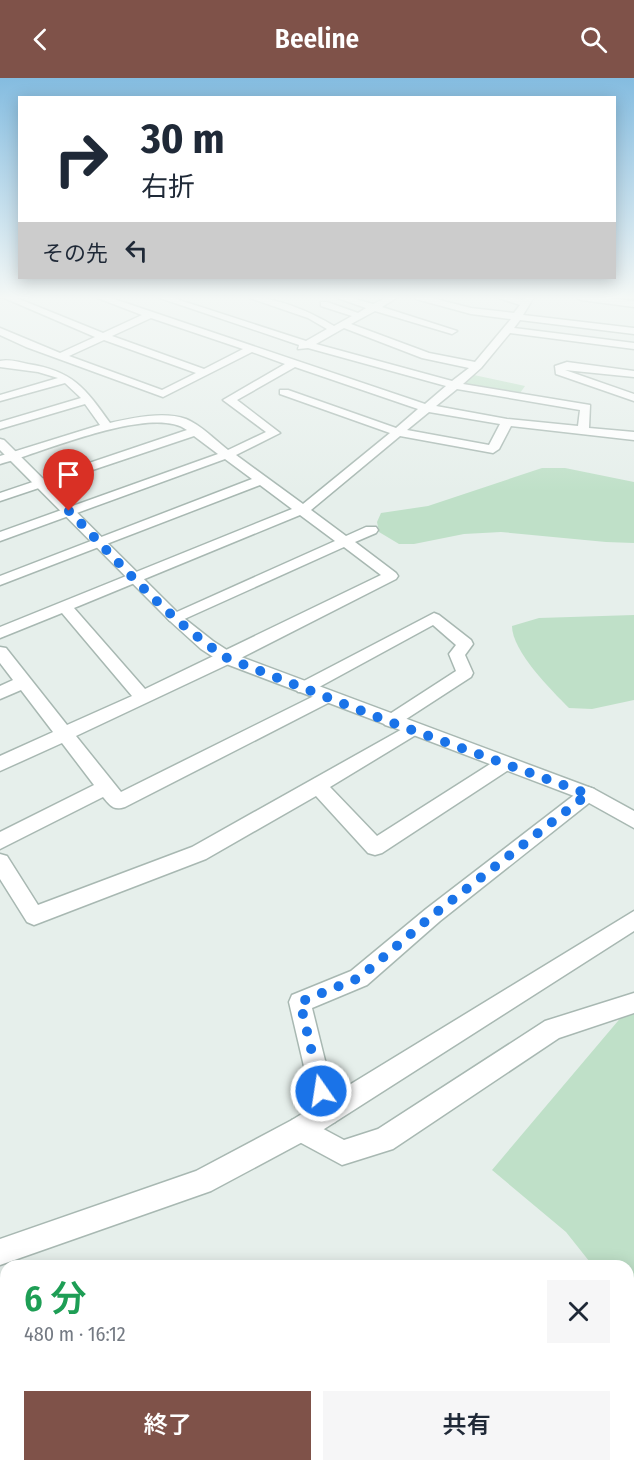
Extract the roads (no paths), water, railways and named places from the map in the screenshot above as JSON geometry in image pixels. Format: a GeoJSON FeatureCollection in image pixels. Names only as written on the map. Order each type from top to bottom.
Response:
{"type":"FeatureCollection","features":[{"type":"Feature","properties":{"kind":"street"},"geometry":{"type":"LineString","coordinates":[[77,362],[163,394],[227,362]]}},
{"type":"Feature","properties":{"kind":"street"},"geometry":{"type":"LineString","coordinates":[[175,362],[206,373]]}},
{"type":"Feature","properties":{"kind":"street"},"geometry":{"type":"LineString","coordinates":[[0,537],[228,454],[273,433],[229,400],[286,362]]}},
{"type":"Feature","properties":{"kind":"street"},"geometry":{"type":"LineString","coordinates":[[291,362],[425,408],[507,422],[634,436]]}},
{"type":"Feature","properties":{"kind":"street"},"geometry":{"type":"LineString","coordinates":[[370,362],[455,386],[524,399],[586,407],[583,432]]}},
{"type":"Feature","properties":{"kind":"street"},"geometry":{"type":"LineString","coordinates":[[457,362],[477,366]]}},
{"type":"Feature","properties":{"kind":"street"},"geometry":{"type":"LineString","coordinates":[[0,633],[310,506],[425,408],[455,386],[480,362]]}},
{"type":"Feature","properties":{"kind":"street"},"geometry":{"type":"LineString","coordinates":[[0,364],[5,363],[51,373],[67,379],[80,391],[107,427]]}},
{"type":"Feature","properties":{"kind":"street"},"geometry":{"type":"LineString","coordinates":[[634,374],[567,365],[559,368],[560,372],[634,398]]}},
{"type":"Feature","properties":{"kind":"street"},"geometry":{"type":"LineString","coordinates":[[0,398],[67,379]]}},
{"type":"Feature","properties":{"kind":"street"},"geometry":{"type":"LineString","coordinates":[[284,392],[397,432],[493,449],[507,422]]}},
{"type":"Feature","properties":{"kind":"street"},"geometry":{"type":"LineString","coordinates":[[0,426],[87,400]]}},
{"type":"Feature","properties":{"kind":"street"},"geometry":{"type":"LineString","coordinates":[[0,764],[227,658],[391,576],[183,422],[167,418],[107,427],[6,458]]}},
{"type":"Feature","properties":{"kind":"street"},"geometry":{"type":"LineString","coordinates":[[0,496],[197,431]]}},
{"type":"Feature","properties":{"kind":"street"},"geometry":{"type":"LineString","coordinates":[[0,443],[6,458],[40,483],[175,618],[207,645],[227,658],[390,722],[588,794],[634,820]]}},
{"type":"Feature","properties":{"kind":"street"},"geometry":{"type":"LineString","coordinates":[[0,581],[262,480]]}},
{"type":"Feature","properties":{"kind":"street"},"geometry":{"type":"LineString","coordinates":[[175,618],[371,530]]}},
{"type":"Feature","properties":{"kind":"street"},"geometry":{"type":"LineString","coordinates":[[65,606],[142,697]]}},
{"type":"Feature","properties":{"kind":"street"},"geometry":{"type":"LineString","coordinates":[[304,688],[434,618],[465,644],[457,654],[465,673],[390,722]]}},
{"type":"Feature","properties":{"kind":"street"},"geometry":{"type":"LineString","coordinates":[[0,652],[118,802],[326,696]]}},
{"type":"Feature","properties":{"kind":"street"},"geometry":{"type":"LineString","coordinates":[[0,693],[23,682]]}},
{"type":"Feature","properties":{"kind":"street"},"geometry":{"type":"LineString","coordinates":[[0,862],[34,916],[199,853],[413,729]]}},
{"type":"Feature","properties":{"kind":"street"},"geometry":{"type":"LineString","coordinates":[[318,786],[375,847],[504,764]]}},
{"type":"Feature","properties":{"kind":"street"},"geometry":{"type":"LineString","coordinates":[[0,842],[106,787]]}},
{"type":"Feature","properties":{"kind":"street"},"geometry":{"type":"LineString","coordinates":[[326,1113],[300,1002],[359,978],[433,915],[588,794]]}},
{"type":"Feature","properties":{"kind":"street"},"geometry":{"type":"LineString","coordinates":[[0,1252],[202,1182],[301,1129],[634,920]]}},
{"type":"Feature","properties":{"kind":"street"},"geometry":{"type":"LineString","coordinates":[[301,1129],[342,1153],[384,1140],[553,1029],[634,1003]]}}]}
